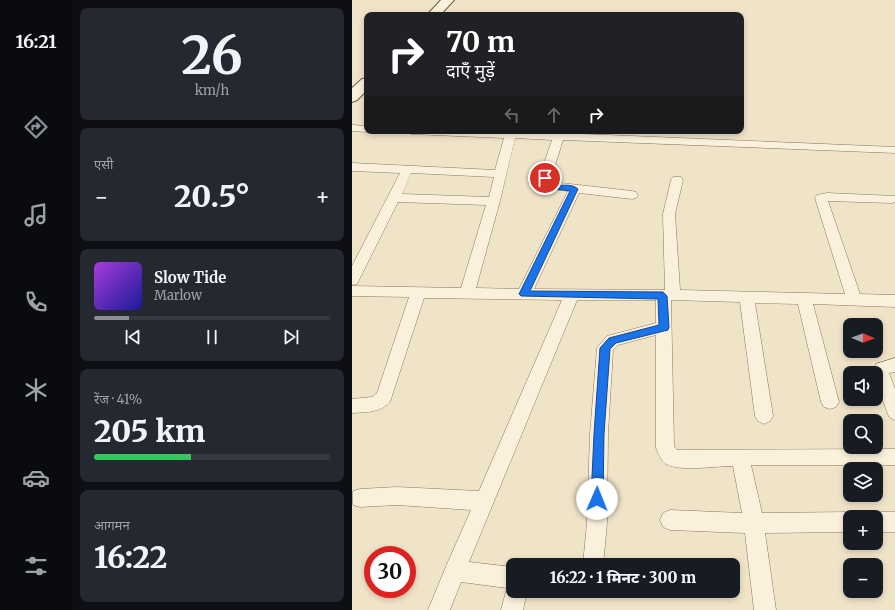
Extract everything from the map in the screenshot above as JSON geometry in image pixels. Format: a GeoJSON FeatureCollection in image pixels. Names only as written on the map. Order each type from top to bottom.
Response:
{"type":"FeatureCollection","features":[{"type":"Feature","properties":{"kind":"street"},"geometry":{"type":"LineString","coordinates":[[436,12],[448,0]]}},
{"type":"Feature","properties":{"kind":"street"},"geometry":{"type":"LineString","coordinates":[[352,97],[364,85]]}},
{"type":"Feature","properties":{"kind":"street"},"geometry":{"type":"LineString","coordinates":[[352,128],[364,129]]}},
{"type":"Feature","properties":{"kind":"street"},"geometry":{"type":"LineString","coordinates":[[485,134],[895,150]]}},
{"type":"Feature","properties":{"kind":"street"},"geometry":{"type":"LineString","coordinates":[[467,293],[494,201],[499,174],[510,135]]}},
{"type":"Feature","properties":{"kind":"street"},"geometry":{"type":"LineString","coordinates":[[559,136],[545,182],[550,186],[632,195]]}},
{"type":"Feature","properties":{"kind":"street"},"geometry":{"type":"LineString","coordinates":[[352,167],[499,174]]}},
{"type":"Feature","properties":{"kind":"street"},"geometry":{"type":"LineString","coordinates":[[352,280],[407,170]]}},
{"type":"Feature","properties":{"kind":"street"},"geometry":{"type":"LineString","coordinates":[[677,180],[669,214],[668,295],[664,327],[664,419],[665,448],[667,453],[671,457],[678,460],[740,457],[895,457]]}},
{"type":"Feature","properties":{"kind":"street"},"geometry":{"type":"LineString","coordinates":[[524,294],[574,189]]}},
{"type":"Feature","properties":{"kind":"street"},"geometry":{"type":"LineString","coordinates":[[394,198],[494,201]]}},
{"type":"Feature","properties":{"kind":"street"},"geometry":{"type":"LineString","coordinates":[[854,300],[822,198],[892,199]]}},
{"type":"Feature","properties":{"kind":"street"},"geometry":{"type":"LineString","coordinates":[[352,291],[418,294],[467,293],[572,296],[668,295],[895,301]]}},
{"type":"Feature","properties":{"kind":"street"},"geometry":{"type":"LineString","coordinates":[[352,406],[374,405],[384,397],[418,294]]}},
{"type":"Feature","properties":{"kind":"street"},"geometry":{"type":"LineString","coordinates":[[439,610],[454,571],[572,296]]}},
{"type":"Feature","properties":{"kind":"street"},"geometry":{"type":"LineString","coordinates":[[747,298],[764,416]]}},
{"type":"Feature","properties":{"kind":"street"},"geometry":{"type":"LineString","coordinates":[[804,299],[830,402]]}},
{"type":"Feature","properties":{"kind":"street"},"geometry":{"type":"LineString","coordinates":[[594,558],[597,523],[599,434],[605,348],[613,340],[664,327]]}},
{"type":"Feature","properties":{"kind":"street"},"geometry":{"type":"LineString","coordinates":[[895,366],[882,369],[881,373],[895,412]]}},
{"type":"Feature","properties":{"kind":"street"},"geometry":{"type":"LineString","coordinates":[[740,457],[754,522],[765,610]]}},
{"type":"Feature","properties":{"kind":"street"},"geometry":{"type":"LineString","coordinates":[[360,498],[398,496],[485,500]]}},
{"type":"Feature","properties":{"kind":"street"},"geometry":{"type":"LineString","coordinates":[[670,520],[843,522]]}},
{"type":"Feature","properties":{"kind":"street"},"geometry":{"type":"LineString","coordinates":[[883,522],[895,522]]}},
{"type":"Feature","properties":{"kind":"street"},"geometry":{"type":"LineString","coordinates":[[454,571],[506,577]]}},
{"type":"Feature","properties":{"kind":"street"},"geometry":{"type":"LineString","coordinates":[[512,610],[515,598]]}},
{"type":"Feature","properties":{"kind":"route"},"geometry":{"type":"LineString","coordinates":[[545,178],[547,185],[574,189],[524,294],[572,296],[663,296],[664,327],[613,340],[608,343],[605,348],[601,395],[597,499]]}}]}
